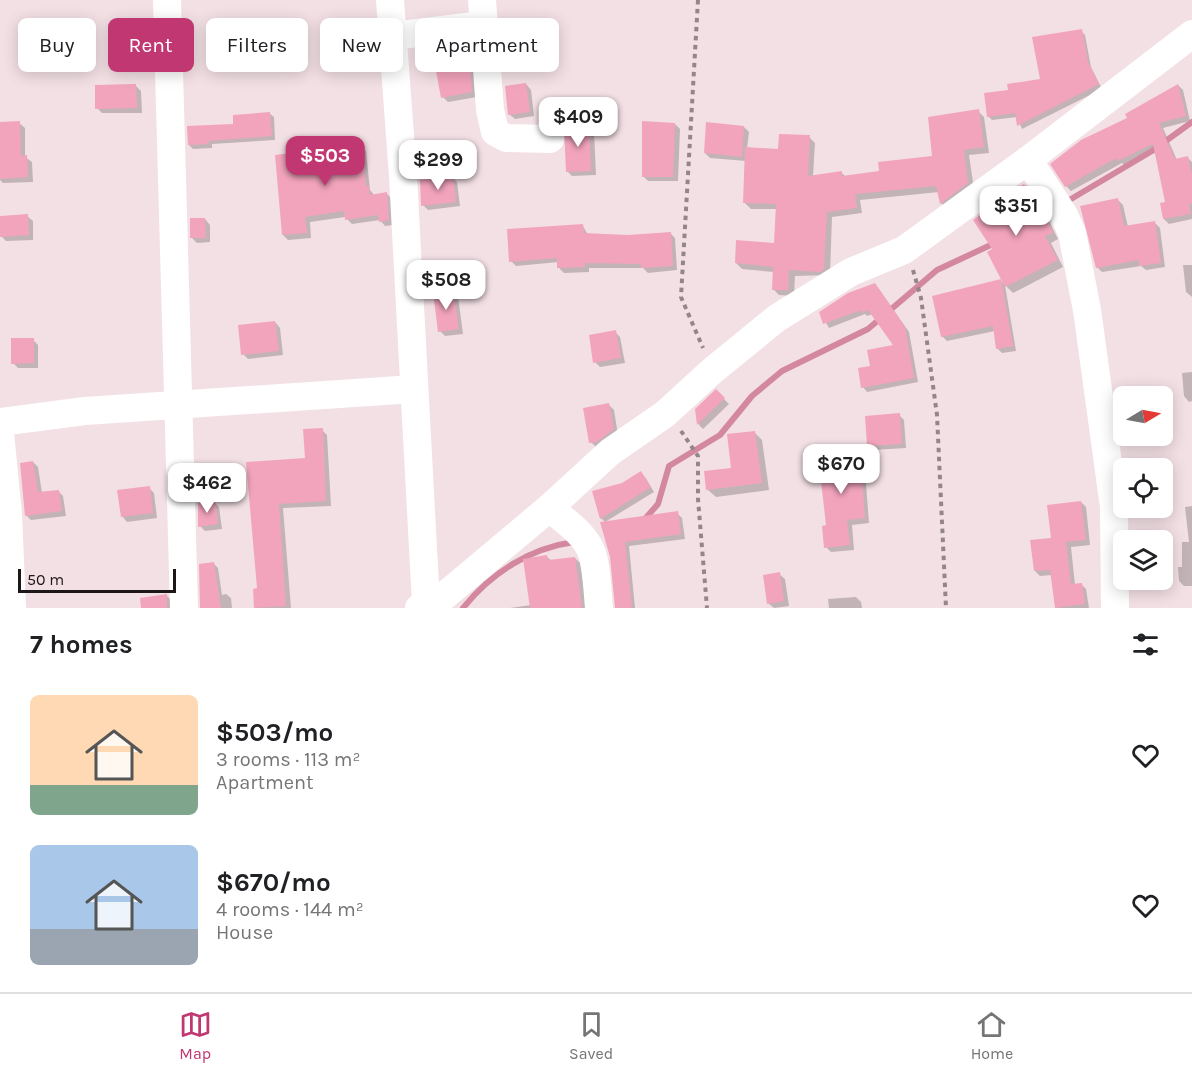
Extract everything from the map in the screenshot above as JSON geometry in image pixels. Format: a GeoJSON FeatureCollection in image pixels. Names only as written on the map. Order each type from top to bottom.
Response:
{"type":"FeatureCollection","features":[{"type":"Feature","properties":{"kind":"street"},"geometry":{"type":"LineString","coordinates":[[167,0],[184,608]]}},
{"type":"Feature","properties":{"kind":"street"},"geometry":{"type":"LineString","coordinates":[[390,0],[391,18]]}},
{"type":"Feature","properties":{"kind":"street"},"geometry":{"type":"LineString","coordinates":[[403,33],[483,13],[490,110],[495,132],[506,138],[550,139]]}},
{"type":"Feature","properties":{"kind":"street"},"geometry":{"type":"LineString","coordinates":[[434,604],[549,508],[610,452],[665,414],[712,371],[777,318],[851,272],[904,250],[1028,160],[1192,34]]}},
{"type":"Feature","properties":{"kind":"street"},"geometry":{"type":"LineString","coordinates":[[394,72],[414,389],[434,604]]}},
{"type":"Feature","properties":{"kind":"street"},"geometry":{"type":"LineString","coordinates":[[1028,160],[1072,233],[1087,310],[1114,507],[1115,608]]}},
{"type":"Feature","properties":{"kind":"street"},"geometry":{"type":"LineString","coordinates":[[0,422],[85,411],[414,389]]}},
{"type":"Feature","properties":{"kind":"street"},"geometry":{"type":"LineString","coordinates":[[0,433],[8,514],[12,608]]}},
{"type":"Feature","properties":{"kind":"street"},"geometry":{"type":"LineString","coordinates":[[549,508],[586,539],[599,608]]}},
{"type":"Feature","properties":{"kind":"path"},"geometry":{"type":"LineString","coordinates":[[698,0],[681,297],[712,371]]}},
{"type":"Feature","properties":{"kind":"path"},"geometry":{"type":"LineString","coordinates":[[915,273],[921,298],[937,415],[946,608]]}},
{"type":"Feature","properties":{"kind":"path"},"geometry":{"type":"LineString","coordinates":[[684,434],[698,456],[698,499],[707,608]]}},
{"type":"Feature","properties":{"kind":"building"},"geometry":{"type":"Polygon","coordinates":[[[1082,29],[1088,62],[1099,84],[1017,126],[1015,113],[987,117],[984,93],[1008,90],[1007,84],[1040,79],[1032,37],[1082,29]]]}},
{"type":"Feature","properties":{"kind":"building"},"geometry":{"type":"Polygon","coordinates":[[[436,72],[471,72],[472,92],[441,98],[436,72]]]}},
{"type":"Feature","properties":{"kind":"building"},"geometry":{"type":"Polygon","coordinates":[[[526,83],[530,112],[508,115],[505,86],[526,83]]]}},
{"type":"Feature","properties":{"kind":"building"},"geometry":{"type":"Polygon","coordinates":[[[136,84],[137,108],[95,109],[95,85],[136,84]]]}},
{"type":"Feature","properties":{"kind":"building"},"geometry":{"type":"Polygon","coordinates":[[[1178,84],[1186,116],[1159,123],[1175,159],[1188,156],[1192,175],[1192,203],[1189,204],[1191,214],[1163,219],[1160,203],[1165,202],[1153,144],[1118,161],[1116,158],[1065,187],[1050,164],[1081,140],[1127,118],[1125,114],[1178,84]]]}},
{"type":"Feature","properties":{"kind":"building"},"geometry":{"type":"Polygon","coordinates":[[[979,109],[984,147],[964,150],[968,183],[940,204],[936,186],[855,194],[857,208],[827,212],[824,269],[820,272],[789,270],[788,290],[772,290],[773,267],[735,263],[736,240],[774,243],[776,204],[743,203],[745,147],[778,149],[779,134],[810,135],[808,176],[842,171],[842,176],[879,171],[878,162],[932,156],[928,117],[979,109]]]}},
{"type":"Feature","properties":{"kind":"building"},"geometry":{"type":"Polygon","coordinates":[[[270,112],[272,136],[208,141],[209,144],[188,145],[187,126],[233,124],[233,115],[270,112]]]}},
{"type":"Feature","properties":{"kind":"building"},"geometry":{"type":"Polygon","coordinates":[[[20,121],[21,156],[27,155],[28,177],[0,179],[0,122],[20,121]]]}},
{"type":"Feature","properties":{"kind":"building"},"geometry":{"type":"Polygon","coordinates":[[[642,121],[675,123],[673,177],[642,177],[642,121]]]}},
{"type":"Feature","properties":{"kind":"building"},"geometry":{"type":"Polygon","coordinates":[[[706,122],[744,126],[742,157],[704,153],[706,122]]]}},
{"type":"Feature","properties":{"kind":"building"},"geometry":{"type":"Polygon","coordinates":[[[589,125],[591,171],[566,172],[564,126],[589,125]]]}},
{"type":"Feature","properties":{"kind":"building"},"geometry":{"type":"Polygon","coordinates":[[[361,144],[366,186],[369,186],[370,195],[387,192],[389,220],[379,222],[378,215],[345,220],[344,211],[305,217],[307,233],[282,235],[275,155],[361,144]]]}},
{"type":"Feature","properties":{"kind":"building"},"geometry":{"type":"Polygon","coordinates":[[[453,176],[456,202],[421,206],[420,180],[453,176]]]}},
{"type":"Feature","properties":{"kind":"building"},"geometry":{"type":"Polygon","coordinates":[[[1024,184],[1037,204],[1002,223],[1044,214],[1053,233],[1045,236],[1058,260],[1005,287],[987,252],[992,249],[973,220],[1024,184]]]}},
{"type":"Feature","properties":{"kind":"building"},"geometry":{"type":"Polygon","coordinates":[[[1118,198],[1124,226],[1155,221],[1161,263],[1139,266],[1139,260],[1096,268],[1080,206],[1118,198]]]}},
{"type":"Feature","properties":{"kind":"building"},"geometry":{"type":"Polygon","coordinates":[[[28,214],[29,235],[0,237],[0,216],[28,214]]]}},
{"type":"Feature","properties":{"kind":"building"},"geometry":{"type":"Polygon","coordinates":[[[190,218],[205,218],[206,238],[190,238],[190,218]]]}},
{"type":"Feature","properties":{"kind":"building"},"geometry":{"type":"Polygon","coordinates":[[[583,224],[584,233],[628,235],[671,232],[673,266],[641,268],[641,264],[585,263],[585,267],[557,268],[557,258],[509,262],[507,229],[583,224]]]}},
{"type":"Feature","properties":{"kind":"building"},"geometry":{"type":"Polygon","coordinates":[[[1001,279],[1013,346],[996,349],[993,326],[941,337],[932,296],[1001,279]]]}},
{"type":"Feature","properties":{"kind":"building"},"geometry":{"type":"Polygon","coordinates":[[[875,283],[905,327],[914,378],[861,388],[858,368],[870,366],[867,350],[893,345],[868,310],[862,313],[861,310],[823,324],[819,312],[848,293],[875,283]]]}},
{"type":"Feature","properties":{"kind":"building"},"geometry":{"type":"Polygon","coordinates":[[[453,290],[459,329],[438,332],[433,292],[453,290]]]}},
{"type":"Feature","properties":{"kind":"building"},"geometry":{"type":"Polygon","coordinates":[[[275,321],[279,351],[241,355],[238,325],[275,321]]]}},
{"type":"Feature","properties":{"kind":"building"},"geometry":{"type":"Polygon","coordinates":[[[616,330],[621,358],[593,363],[589,335],[616,330]]]}},
{"type":"Feature","properties":{"kind":"building"},"geometry":{"type":"Polygon","coordinates":[[[11,338],[34,338],[34,363],[11,364],[11,338]]]}},
{"type":"Feature","properties":{"kind":"building"},"geometry":{"type":"Polygon","coordinates":[[[716,389],[725,398],[697,425],[695,409],[716,389]]]}},
{"type":"Feature","properties":{"kind":"building"},"geometry":{"type":"Polygon","coordinates":[[[609,403],[614,429],[597,442],[589,443],[583,408],[609,403]]]}},
{"type":"Feature","properties":{"kind":"building"},"geometry":{"type":"Polygon","coordinates":[[[900,413],[902,444],[867,446],[865,416],[900,413]]]}},
{"type":"Feature","properties":{"kind":"building"},"geometry":{"type":"Polygon","coordinates":[[[323,428],[326,501],[279,504],[286,606],[254,608],[253,589],[257,588],[246,462],[305,458],[303,429],[323,428]]]}},
{"type":"Feature","properties":{"kind":"building"},"geometry":{"type":"Polygon","coordinates":[[[755,431],[762,483],[706,490],[704,471],[731,468],[727,434],[755,431]]]}},
{"type":"Feature","properties":{"kind":"building"},"geometry":{"type":"Polygon","coordinates":[[[860,450],[865,518],[847,520],[850,545],[824,548],[822,526],[826,525],[818,455],[860,450]]]}},
{"type":"Feature","properties":{"kind":"building"},"geometry":{"type":"Polygon","coordinates":[[[33,461],[38,492],[59,490],[62,511],[25,516],[20,463],[33,461]]]}},
{"type":"Feature","properties":{"kind":"building"},"geometry":{"type":"Polygon","coordinates":[[[641,471],[651,487],[600,519],[592,491],[622,483],[641,471]]]}},
{"type":"Feature","properties":{"kind":"building"},"geometry":{"type":"Polygon","coordinates":[[[150,486],[153,513],[121,517],[117,490],[150,486]]]}},
{"type":"Feature","properties":{"kind":"building"},"geometry":{"type":"Polygon","coordinates":[[[215,500],[218,524],[198,527],[198,503],[215,500]]]}},
{"type":"Feature","properties":{"kind":"building"},"geometry":{"type":"Polygon","coordinates":[[[1081,501],[1086,540],[1066,542],[1071,584],[1082,583],[1085,604],[1055,608],[1050,570],[1034,571],[1030,540],[1051,538],[1047,505],[1081,501]]]}},
{"type":"Feature","properties":{"kind":"building"},"geometry":{"type":"Polygon","coordinates":[[[678,511],[681,534],[625,542],[632,608],[615,608],[610,557],[600,522],[678,511]]]}},
{"type":"Feature","properties":{"kind":"building"},"geometry":{"type":"Polygon","coordinates":[[[547,555],[548,560],[575,557],[582,608],[530,608],[523,559],[547,555]]]}},
{"type":"Feature","properties":{"kind":"building"},"geometry":{"type":"Polygon","coordinates":[[[214,562],[221,608],[200,608],[199,564],[214,562]]]}},
{"type":"Feature","properties":{"kind":"building"},"geometry":{"type":"Polygon","coordinates":[[[780,572],[784,601],[767,604],[763,575],[780,572]]]}},
{"type":"Feature","properties":{"kind":"building"},"geometry":{"type":"Polygon","coordinates":[[[167,594],[167,608],[141,608],[140,598],[167,594]]]}},
{"type":"Feature","properties":{"kind":"waterway"},"geometry":{"type":"LineString","coordinates":[[1066,202],[1152,151],[1192,122]]}},
{"type":"Feature","properties":{"kind":"waterway"},"geometry":{"type":"LineString","coordinates":[[644,520],[658,504],[669,466],[720,435],[752,396],[782,371],[868,329],[937,270],[995,243]]}},
{"type":"Feature","properties":{"kind":"waterway"},"geometry":{"type":"LineString","coordinates":[[463,608],[486,584],[512,564],[542,550],[574,542]]}}]}
